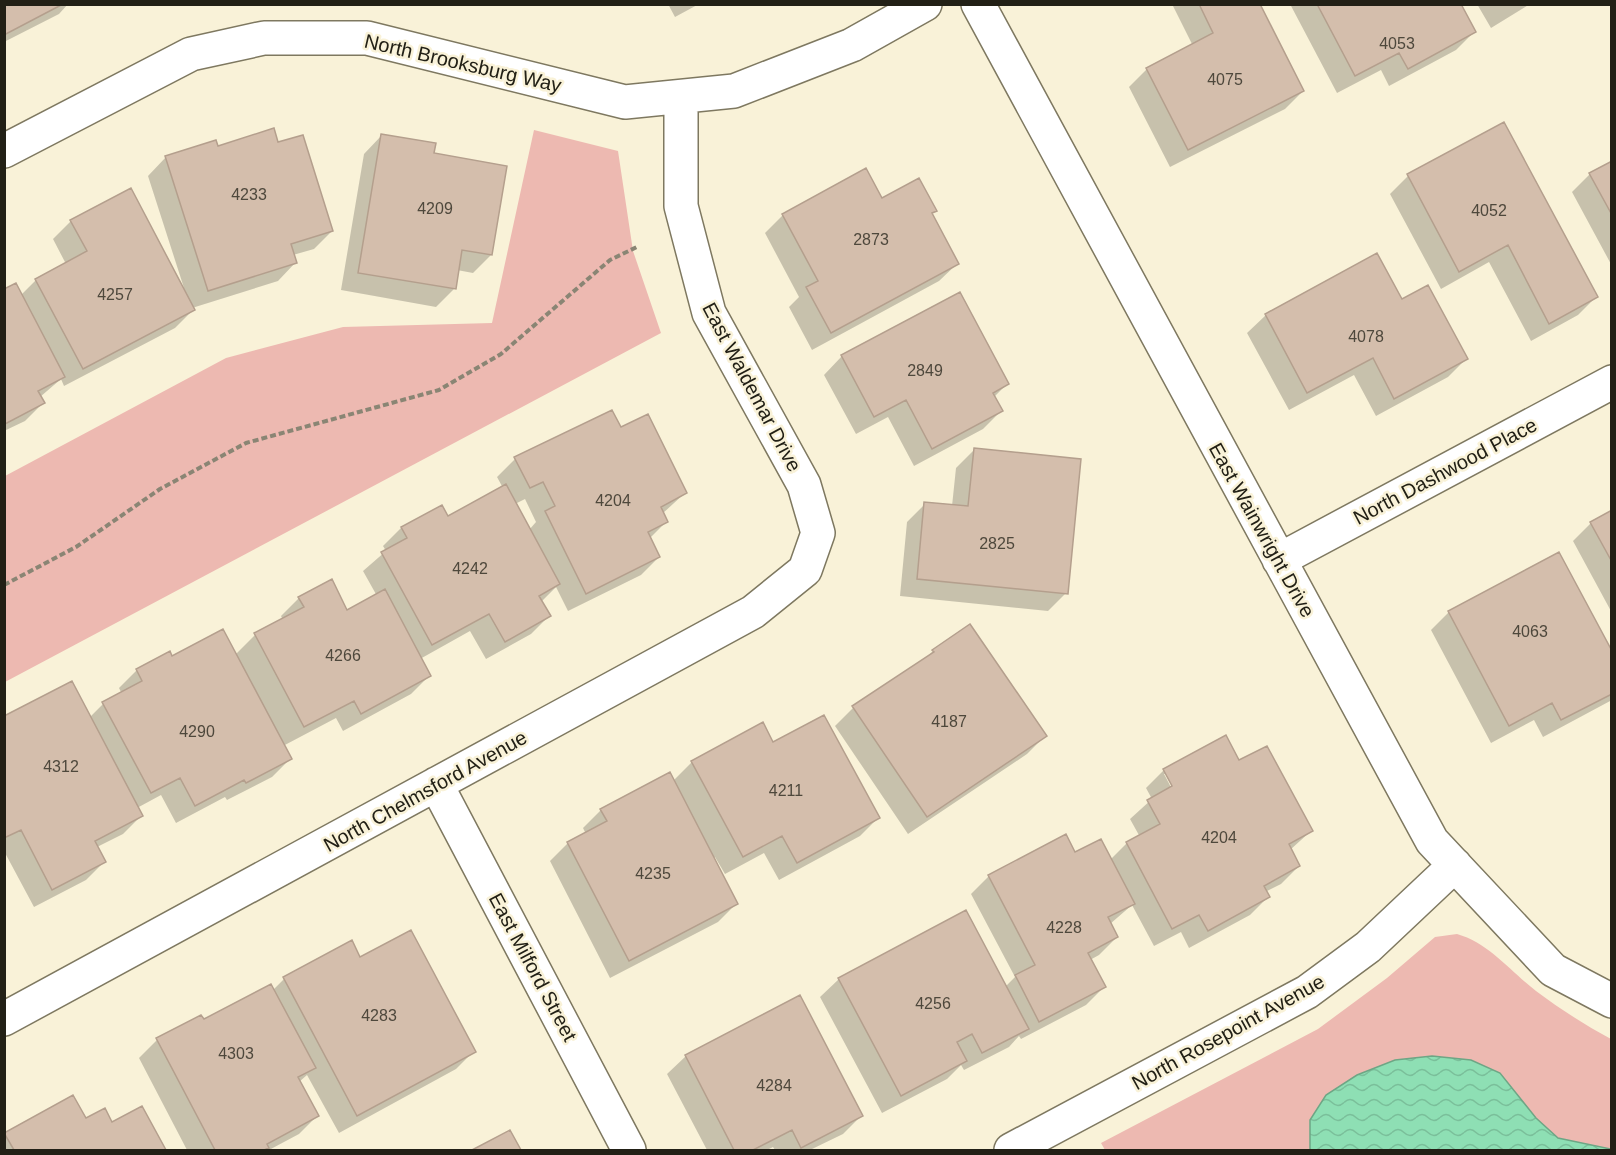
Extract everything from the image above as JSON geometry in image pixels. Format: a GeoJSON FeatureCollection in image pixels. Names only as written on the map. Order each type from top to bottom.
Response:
{"type":"FeatureCollection","features":[{"type":"Feature","properties":{"kind":"street","name":"North Brooksburg Way"},"geometry":{"type":"LineString","coordinates":[[4,151],[191,54],[264,38],[367,38],[625,102],[734,91],[852,45],[925,4]]}},
{"type":"Feature","properties":{"kind":"street","name":"East Wainwright Drive"},"geometry":{"type":"LineString","coordinates":[[978,4],[1432,841],[1553,970],[1611,1001]]}},
{"type":"Feature","properties":{"kind":"street","name":"East Waldemar Drive"},"geometry":{"type":"LineString","coordinates":[[681,96],[681,206],[709,313],[804,485],[818,534]]}},
{"type":"Feature","properties":{"kind":"street","name":"North Dashwood Place"},"geometry":{"type":"LineString","coordinates":[[1279,560],[1611,382]]}},
{"type":"Feature","properties":{"kind":"street","name":"North Chelmsford Avenue"},"geometry":{"type":"LineString","coordinates":[[4,1019],[753,612],[805,570],[818,534]]}},
{"type":"Feature","properties":{"kind":"street","name":"East Milford Street"},"geometry":{"type":"LineString","coordinates":[[436,784],[629,1150]]}},
{"type":"Feature","properties":{"kind":"street","name":"North Rosepoint Avenue"},"geometry":{"type":"LineString","coordinates":[[1011,1150],[1307,992],[1368,947],[1455,865]]}},
{"type":"Feature","properties":{"kind":"path"},"geometry":{"type":"LineString","coordinates":[[4,585],[76,547],[160,489],[246,443],[439,390],[501,354],[610,260],[639,246]]}},
{"type":"Feature","properties":{"kind":"shaded area"},"geometry":{"type":"Polygon","coordinates":[[[534,130],[618,151],[633,251],[661,333],[5,682],[5,476],[226,358],[343,327],[492,323],[534,130]]]}},
{"type":"Feature","properties":{"kind":"shaded area"},"geometry":{"type":"Polygon","coordinates":[[[1457,934],[1479,944],[1499,958],[1545,998],[1611,1039],[1611,1150],[1105,1150],[1101,1143],[1318,1029],[1387,978],[1435,937],[1457,934]]]}},
{"type":"Feature","properties":{"kind":"water"},"geometry":{"type":"Polygon","coordinates":[[[1432,1056],[1471,1060],[1500,1073],[1536,1118],[1558,1138],[1611,1150],[1310,1150],[1310,1120],[1326,1095],[1357,1075],[1395,1060],[1432,1056]]]}},
{"type":"Feature","properties":{"kind":"building"},"geometry":{"type":"Polygon","coordinates":[[[4,4],[63,4],[4,35],[4,4]]]}},
{"type":"Feature","properties":{"kind":"building"},"geometry":{"type":"Polygon","coordinates":[[[1199,4],[1260,4],[1304,91],[1188,150],[1146,68],[1213,33],[1199,4]]]}},
{"type":"Feature","properties":{"kind":"building"},"geometry":{"type":"Polygon","coordinates":[[[1317,4],[1461,4],[1476,32],[1408,69],[1399,53],[1355,76],[1317,4]]]}},
{"type":"Feature","properties":{"kind":"building"},"geometry":{"type":"Polygon","coordinates":[[[1504,122],[1598,297],[1549,324],[1508,245],[1459,272],[1407,174],[1504,122]]]}},
{"type":"Feature","properties":{"kind":"building"},"geometry":{"type":"Polygon","coordinates":[[[274,128],[278,142],[303,135],[333,231],[291,244],[297,263],[208,291],[165,156],[216,140],[218,146],[274,128]]]}},
{"type":"Feature","properties":{"kind":"building"},"geometry":{"type":"Polygon","coordinates":[[[381,134],[436,143],[434,153],[507,166],[492,255],[462,250],[456,289],[358,273],[381,134]]]}},
{"type":"Feature","properties":{"kind":"building"},"geometry":{"type":"Polygon","coordinates":[[[1612,161],[1612,215],[1589,173],[1612,161]]]}},
{"type":"Feature","properties":{"kind":"building"},"geometry":{"type":"Polygon","coordinates":[[[866,168],[882,198],[919,178],[937,211],[932,213],[959,264],[831,333],[806,287],[818,281],[782,214],[866,168]]]}},
{"type":"Feature","properties":{"kind":"building"},"geometry":{"type":"Polygon","coordinates":[[[131,188],[195,310],[83,369],[35,279],[87,251],[70,220],[131,188]]]}},
{"type":"Feature","properties":{"kind":"building"},"geometry":{"type":"Polygon","coordinates":[[[1377,253],[1402,299],[1428,285],[1468,359],[1394,399],[1373,358],[1307,393],[1265,314],[1377,253]]]}},
{"type":"Feature","properties":{"kind":"building"},"geometry":{"type":"Polygon","coordinates":[[[16,283],[65,377],[38,391],[45,403],[5,424],[4,289],[16,283]]]}},
{"type":"Feature","properties":{"kind":"building"},"geometry":{"type":"Polygon","coordinates":[[[960,292],[1009,384],[993,393],[1003,411],[932,449],[906,400],[874,417],[841,355],[960,292]]]}},
{"type":"Feature","properties":{"kind":"building"},"geometry":{"type":"Polygon","coordinates":[[[612,410],[621,427],[648,414],[687,493],[661,507],[668,522],[648,532],[660,557],[586,594],[545,511],[555,506],[543,482],[530,488],[514,457],[612,410]]]}},
{"type":"Feature","properties":{"kind":"building"},"geometry":{"type":"Polygon","coordinates":[[[974,448],[1081,459],[1068,594],[917,579],[924,502],[968,506],[974,448]]]}},
{"type":"Feature","properties":{"kind":"building"},"geometry":{"type":"Polygon","coordinates":[[[506,484],[560,584],[539,596],[551,616],[505,642],[489,614],[432,645],[381,552],[407,538],[401,527],[442,505],[448,516],[506,484]]]}},
{"type":"Feature","properties":{"kind":"building"},"geometry":{"type":"Polygon","coordinates":[[[1612,510],[1612,562],[1590,522],[1612,510]]]}},
{"type":"Feature","properties":{"kind":"building"},"geometry":{"type":"Polygon","coordinates":[[[1559,552],[1612,651],[1612,694],[1561,720],[1552,703],[1509,726],[1448,611],[1559,552]]]}},
{"type":"Feature","properties":{"kind":"building"},"geometry":{"type":"Polygon","coordinates":[[[332,579],[347,610],[385,589],[431,676],[361,714],[354,701],[304,727],[254,633],[304,607],[298,597],[332,579]]]}},
{"type":"Feature","properties":{"kind":"building"},"geometry":{"type":"Polygon","coordinates":[[[970,624],[1047,736],[927,817],[852,706],[934,652],[932,650],[970,624]]]}},
{"type":"Feature","properties":{"kind":"building"},"geometry":{"type":"Polygon","coordinates":[[[223,629],[292,759],[246,783],[244,780],[195,806],[180,778],[151,793],[102,702],[142,681],[136,669],[170,651],[172,656],[223,629]]]}},
{"type":"Feature","properties":{"kind":"building"},"geometry":{"type":"Polygon","coordinates":[[[72,681],[143,816],[95,841],[106,862],[52,890],[21,830],[4,838],[4,716],[72,681]]]}},
{"type":"Feature","properties":{"kind":"building"},"geometry":{"type":"Polygon","coordinates":[[[824,715],[880,818],[797,863],[782,836],[743,857],[691,761],[763,722],[773,742],[824,715]]]}},
{"type":"Feature","properties":{"kind":"building"},"geometry":{"type":"Polygon","coordinates":[[[1226,735],[1239,760],[1267,746],[1313,831],[1289,844],[1300,866],[1264,886],[1270,897],[1208,931],[1199,915],[1172,929],[1126,842],[1160,824],[1147,800],[1172,786],[1163,769],[1226,735]]]}},
{"type":"Feature","properties":{"kind":"building"},"geometry":{"type":"Polygon","coordinates":[[[670,772],[738,904],[629,961],[567,842],[607,821],[600,809],[670,772]]]}},
{"type":"Feature","properties":{"kind":"building"},"geometry":{"type":"Polygon","coordinates":[[[1066,834],[1075,852],[1101,839],[1135,904],[1108,917],[1118,937],[1088,953],[1106,987],[1039,1022],[1015,975],[1035,965],[988,875],[1066,834]]]}},
{"type":"Feature","properties":{"kind":"building"},"geometry":{"type":"Polygon","coordinates":[[[966,910],[1029,1029],[982,1053],[972,1034],[957,1042],[967,1061],[901,1096],[838,978],[966,910]]]}},
{"type":"Feature","properties":{"kind":"building"},"geometry":{"type":"Polygon","coordinates":[[[411,930],[476,1052],[357,1116],[283,977],[352,940],[360,957],[411,930]]]}},
{"type":"Feature","properties":{"kind":"building"},"geometry":{"type":"Polygon","coordinates":[[[271,984],[316,1068],[298,1077],[319,1116],[267,1144],[269,1148],[264,1150],[215,1150],[156,1038],[201,1015],[204,1019],[271,984]]]}},
{"type":"Feature","properties":{"kind":"building"},"geometry":{"type":"Polygon","coordinates":[[[800,995],[863,1116],[801,1148],[792,1130],[753,1150],[734,1150],[685,1055],[800,995]]]}},
{"type":"Feature","properties":{"kind":"building"},"geometry":{"type":"Polygon","coordinates":[[[73,1095],[86,1118],[105,1108],[112,1122],[142,1106],[166,1150],[14,1150],[4,1133],[73,1095]]]}},
{"type":"Feature","properties":{"kind":"building"},"geometry":{"type":"Polygon","coordinates":[[[510,1130],[521,1150],[472,1150],[510,1130]]]}}]}
